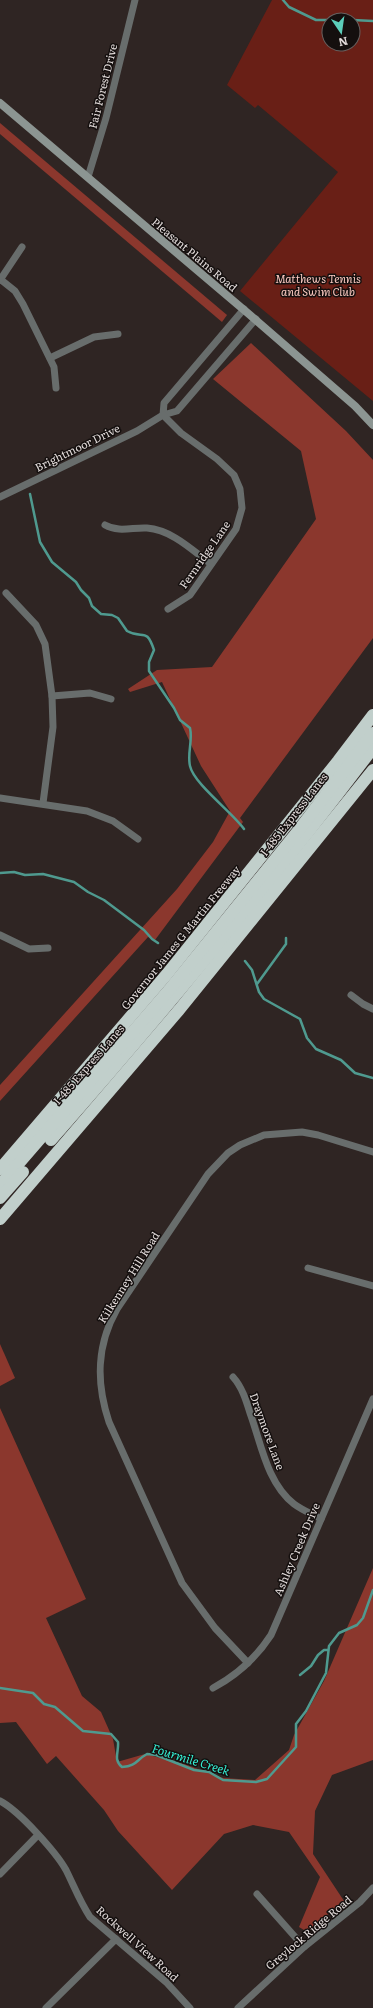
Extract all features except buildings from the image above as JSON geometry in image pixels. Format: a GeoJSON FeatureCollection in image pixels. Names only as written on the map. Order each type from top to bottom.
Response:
{"type":"FeatureCollection","features":[{"type":"Feature","properties":{"kind":"highway","name":"Governor James G Martin Freeway"},"geometry":{"type":"LineString","coordinates":[[0,1169],[167,974],[338,761],[373,715]]}},
{"type":"Feature","properties":{"kind":"highway","name":"I-485 Express Lanes"},"geometry":{"type":"LineString","coordinates":[[0,1185],[169,990],[298,831],[373,733]]}},
{"type":"Feature","properties":{"kind":"highway","name":"I-485 Express Lanes"},"geometry":{"type":"LineString","coordinates":[[0,1198],[124,1057],[306,837],[373,748]]}},
{"type":"Feature","properties":{"kind":"highway"},"geometry":{"type":"LineString","coordinates":[[0,1219],[179,1010],[373,770]]}},
{"type":"Feature","properties":{"kind":"street","name":"Fair Forest Drive"},"geometry":{"type":"LineString","coordinates":[[88,178],[106,118],[135,0]]}},
{"type":"Feature","properties":{"kind":"street","name":"Pleasant Plains Road"},"geometry":{"type":"LineString","coordinates":[[0,103],[244,309],[355,406],[373,425]]}},
{"type":"Feature","properties":{"kind":"street"},"geometry":{"type":"LineString","coordinates":[[22,247],[0,279],[18,296],[50,358],[55,376],[56,388]]}},
{"type":"Feature","properties":{"kind":"street"},"geometry":{"type":"LineString","coordinates":[[163,415],[164,403],[244,309]]}},
{"type":"Feature","properties":{"kind":"street","name":"Brightmoor Drive"},"geometry":{"type":"LineString","coordinates":[[0,497],[137,431],[163,415],[177,411],[256,320]]}},
{"type":"Feature","properties":{"kind":"street"},"geometry":{"type":"LineString","coordinates":[[50,358],[94,337],[118,334]]}},
{"type":"Feature","properties":{"kind":"street","name":"Fernridge Lane"},"geometry":{"type":"LineString","coordinates":[[163,415],[196,445],[226,467],[234,475],[240,489],[242,508],[239,522],[190,595],[168,609]]}},
{"type":"Feature","properties":{"kind":"street"},"geometry":{"type":"LineString","coordinates":[[105,525],[120,529],[148,528],[163,531],[176,538],[211,564]]}},
{"type":"Feature","properties":{"kind":"street"},"geometry":{"type":"LineString","coordinates":[[6,593],[28,616],[43,637],[52,696],[52,741],[43,803]]}},
{"type":"Feature","properties":{"kind":"street"},"geometry":{"type":"LineString","coordinates":[[52,696],[90,693],[111,698]]}},
{"type":"Feature","properties":{"kind":"street"},"geometry":{"type":"LineString","coordinates":[[0,798],[43,803],[99,814],[113,821],[138,839]]}},
{"type":"Feature","properties":{"kind":"street"},"geometry":{"type":"LineString","coordinates":[[0,936],[30,949],[48,948]]}},
{"type":"Feature","properties":{"kind":"street"},"geometry":{"type":"LineString","coordinates":[[351,995],[373,1009]]}},
{"type":"Feature","properties":{"kind":"street","name":"Kilkenney Hill Road"},"geometry":{"type":"LineString","coordinates":[[248,1663],[215,1628],[201,1610],[182,1583],[170,1559],[109,1422],[99,1382],[102,1346],[106,1332],[117,1309],[208,1174],[228,1154],[253,1139],[264,1135],[292,1131],[318,1135],[373,1152]]}},
{"type":"Feature","properties":{"kind":"street"},"geometry":{"type":"LineString","coordinates":[[308,1268],[373,1286]]}},
{"type":"Feature","properties":{"kind":"street","name":"Draymore Lane"},"geometry":{"type":"LineString","coordinates":[[233,1377],[239,1383],[276,1483],[293,1503],[321,1519]]}},
{"type":"Feature","properties":{"kind":"street","name":"Ashley Creek Drive"},"geometry":{"type":"LineString","coordinates":[[213,1688],[226,1681],[248,1663],[262,1650],[271,1635],[373,1398]]}},
{"type":"Feature","properties":{"kind":"street","name":"Rockwell View Road"},"geometry":{"type":"LineString","coordinates":[[0,1801],[7,1804],[38,1835],[66,1869],[81,1904],[90,1917],[166,1982],[190,2008]]}},
{"type":"Feature","properties":{"kind":"street"},"geometry":{"type":"LineString","coordinates":[[0,1874],[38,1835]]}},
{"type":"Feature","properties":{"kind":"street","name":"Greylock Ridge Road"},"geometry":{"type":"LineString","coordinates":[[238,2008],[304,1947],[360,1902],[373,1888]]}},
{"type":"Feature","properties":{"kind":"street"},"geometry":{"type":"LineString","coordinates":[[257,1894],[304,1947]]}},
{"type":"Feature","properties":{"kind":"street"},"geometry":{"type":"LineString","coordinates":[[46,2008],[116,1939]]}},
{"type":"Feature","properties":{"kind":"green space","name":"Matthews Tennis and Swim Club"},"geometry":{"type":"Polygon","coordinates":[[[272,0],[373,0],[373,401],[240,291],[338,172],[258,105],[255,108],[227,85],[272,0]]]}},
{"type":"Feature","properties":{"kind":"shaded area"},"geometry":{"type":"Polygon","coordinates":[[[0,123],[227,315],[222,322],[0,134],[0,123]]]}},
{"type":"Feature","properties":{"kind":"shaded area"},"geometry":{"type":"Polygon","coordinates":[[[251,343],[346,431],[373,460],[373,638],[240,818],[243,822],[155,940],[148,937],[0,1101],[0,1085],[177,889],[213,842],[230,811],[201,766],[162,682],[130,692],[128,689],[157,670],[212,667],[316,519],[301,451],[213,379],[251,343]]]}},
{"type":"Feature","properties":{"kind":"shaded area"},"geometry":{"type":"Polygon","coordinates":[[[0,1344],[15,1378],[0,1386],[0,1344]]]}},
{"type":"Feature","properties":{"kind":"shaded area"},"geometry":{"type":"Polygon","coordinates":[[[0,1408],[86,1599],[46,1618],[82,1696],[101,1712],[113,1739],[117,1762],[145,1754],[184,1764],[223,1778],[255,1780],[289,1750],[294,1735],[324,1681],[373,1568],[373,1760],[332,1775],[315,1811],[313,1854],[344,1901],[309,1930],[304,1930],[299,1927],[320,1877],[289,1832],[253,1825],[224,1834],[172,1890],[118,1831],[104,1810],[56,1756],[47,1764],[16,1722],[0,1723],[0,1408]]]}},
{"type":"Feature","properties":{"kind":"waterway"},"geometry":{"type":"LineString","coordinates":[[283,0],[289,7],[316,20],[321,20]]}},
{"type":"Feature","properties":{"kind":"waterway"},"geometry":{"type":"LineString","coordinates":[[361,20],[373,21]]}},
{"type":"Feature","properties":{"kind":"waterway"},"geometry":{"type":"LineString","coordinates":[[30,494],[40,542],[52,562],[76,582],[89,598],[92,606],[101,614],[112,615],[118,618],[127,631],[144,635],[149,638],[154,650],[149,662],[149,671],[174,708],[180,720],[190,728],[191,738],[189,761],[193,773],[198,781],[244,829]]}},
{"type":"Feature","properties":{"kind":"waterway"},"geometry":{"type":"LineString","coordinates":[[0,873],[14,872],[25,875],[43,874],[74,882],[88,892],[104,900],[144,930],[158,943]]}},
{"type":"Feature","properties":{"kind":"waterway"},"geometry":{"type":"LineString","coordinates":[[257,984],[286,944],[286,938]]}},
{"type":"Feature","properties":{"kind":"waterway"},"geometry":{"type":"LineString","coordinates":[[245,961],[252,970],[259,992],[264,999],[300,1019],[307,1038],[316,1049],[341,1060],[355,1073],[373,1078]]}},
{"type":"Feature","properties":{"kind":"waterway","name":"Fourmile Creek"},"geometry":{"type":"LineString","coordinates":[[0,1688],[33,1693],[44,1704],[55,1707],[83,1731],[111,1734],[118,1742],[117,1759],[122,1767],[134,1764],[147,1754],[156,1755],[194,1770],[209,1772],[223,1780],[256,1782],[267,1779],[296,1747],[296,1724],[306,1711],[326,1673],[329,1646],[339,1633],[357,1625],[363,1618],[373,1590]]}},
{"type":"Feature","properties":{"kind":"waterway"},"geometry":{"type":"LineString","coordinates":[[300,1675],[311,1666],[318,1655],[324,1650],[328,1650]]}}]}
